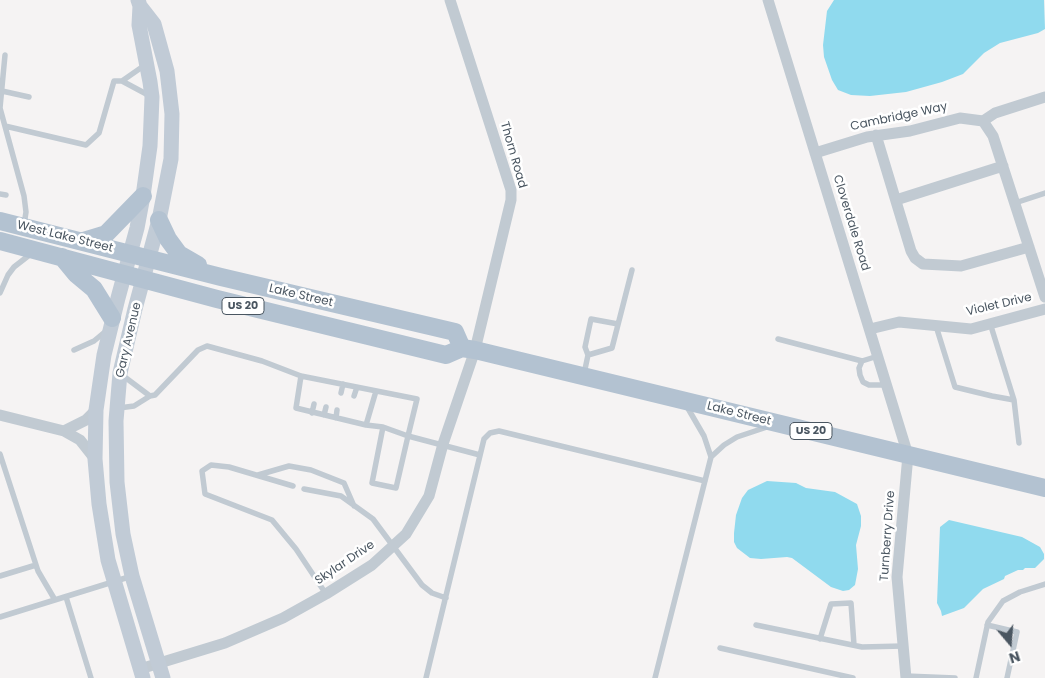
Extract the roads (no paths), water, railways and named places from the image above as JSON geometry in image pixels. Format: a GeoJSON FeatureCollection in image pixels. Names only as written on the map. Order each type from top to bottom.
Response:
{"type":"FeatureCollection","features":[{"type":"Feature","properties":{"kind":"main road","name":"Gary Avenue"},"geometry":{"type":"LineString","coordinates":[[139,3],[139,25],[152,97],[150,146],[144,196],[131,254],[111,323],[96,410],[95,459],[103,535],[114,582],[141,674]]}},
{"type":"Feature","properties":{"kind":"main road","name":"Gary Avenue"},"geometry":{"type":"LineString","coordinates":[[139,3],[154,24],[166,71],[172,114],[171,159],[159,220],[120,373],[117,408],[117,482],[123,534],[132,576],[161,671]]}},
{"type":"Feature","properties":{"kind":"main road"},"geometry":{"type":"LineString","coordinates":[[81,241],[106,234],[144,196]]}},
{"type":"Feature","properties":{"kind":"main road"},"geometry":{"type":"LineString","coordinates":[[159,220],[168,240],[179,254],[221,277]]}},
{"type":"Feature","properties":{"kind":"main road","name":"West Lake Street"},"geometry":{"type":"LineString","coordinates":[[0,221],[131,254]]}},
{"type":"Feature","properties":{"kind":"main road","name":"West Lake Street"},"geometry":{"type":"LineString","coordinates":[[0,242],[125,274]]}},
{"type":"Feature","properties":{"kind":"main road","name":"Lake Street"},"geometry":{"type":"LineString","coordinates":[[131,254],[455,332],[468,349]]}},
{"type":"Feature","properties":{"kind":"main road"},"geometry":{"type":"LineString","coordinates":[[62,257],[76,274],[94,289],[111,323]]}},
{"type":"Feature","properties":{"kind":"main road","name":"Lake Street"},"geometry":{"type":"LineString","coordinates":[[125,274],[446,355],[468,349],[1045,488]]}},
{"type":"Feature","properties":{"kind":"street","name":"Thorn Road"},"geometry":{"type":"LineString","coordinates":[[450,0],[511,190],[511,200],[468,349]]}},
{"type":"Feature","properties":{"kind":"street","name":"Cloverdale Road"},"geometry":{"type":"LineString","coordinates":[[768,0],[908,455]]}},
{"type":"Feature","properties":{"kind":"street"},"geometry":{"type":"LineString","coordinates":[[1044,292],[993,136],[983,121],[995,113],[1045,97]]}},
{"type":"Feature","properties":{"kind":"street","name":"Cambridge Way"},"geometry":{"type":"LineString","coordinates":[[815,153],[867,137],[910,131],[960,118],[983,121]]}},
{"type":"Feature","properties":{"kind":"street"},"geometry":{"type":"LineString","coordinates":[[876,136],[911,251],[915,258],[923,264],[961,266],[1029,247]]}},
{"type":"Feature","properties":{"kind":"street"},"geometry":{"type":"LineString","coordinates":[[896,200],[1003,166]]}},
{"type":"Feature","properties":{"kind":"street","name":"Violet Drive"},"geometry":{"type":"LineString","coordinates":[[870,329],[899,322],[971,328],[1045,308]]}},
{"type":"Feature","properties":{"kind":"street","name":"Skylar Drive"},"geometry":{"type":"LineString","coordinates":[[141,674],[161,671],[283,618],[372,565],[406,534],[429,496],[468,349]]}},
{"type":"Feature","properties":{"kind":"street"},"geometry":{"type":"LineString","coordinates":[[64,431],[86,420],[96,410]]}},
{"type":"Feature","properties":{"kind":"street"},"geometry":{"type":"LineString","coordinates":[[0,415],[64,431],[80,440],[95,459]]}},
{"type":"Feature","properties":{"kind":"street","name":"Turnberry Drive"},"geometry":{"type":"LineString","coordinates":[[906,677],[897,577],[908,455]]}},
{"type":"Feature","properties":{"kind":"lane"},"geometry":{"type":"LineString","coordinates":[[5,55],[0,108],[26,206],[23,227]]}},
{"type":"Feature","properties":{"kind":"lane"},"geometry":{"type":"LineString","coordinates":[[5,126],[86,145],[100,133],[114,82],[122,81],[147,64]]}},
{"type":"Feature","properties":{"kind":"lane"},"geometry":{"type":"LineString","coordinates":[[122,81],[152,97]]}},
{"type":"Feature","properties":{"kind":"lane"},"geometry":{"type":"LineString","coordinates":[[2,91],[29,97]]}},
{"type":"Feature","properties":{"kind":"lane"},"geometry":{"type":"LineString","coordinates":[[1015,202],[1045,193]]}},
{"type":"Feature","properties":{"kind":"lane"},"geometry":{"type":"LineString","coordinates":[[0,293],[14,266],[36,251]]}},
{"type":"Feature","properties":{"kind":"lane"},"geometry":{"type":"LineString","coordinates":[[588,355],[612,348],[632,270]]}},
{"type":"Feature","properties":{"kind":"lane"},"geometry":{"type":"LineString","coordinates":[[583,376],[588,355],[585,347],[592,319],[618,324]]}},
{"type":"Feature","properties":{"kind":"lane"},"geometry":{"type":"LineString","coordinates":[[74,350],[94,341],[111,323]]}},
{"type":"Feature","properties":{"kind":"lane"},"geometry":{"type":"LineString","coordinates":[[990,323],[1014,400],[1019,443]]}},
{"type":"Feature","properties":{"kind":"lane"},"geometry":{"type":"LineString","coordinates":[[936,326],[955,387],[1014,400]]}},
{"type":"Feature","properties":{"kind":"lane"},"geometry":{"type":"LineString","coordinates":[[778,339],[862,362],[878,356]]}},
{"type":"Feature","properties":{"kind":"lane"},"geometry":{"type":"LineString","coordinates":[[117,408],[134,406],[150,396],[155,396],[198,350],[207,346],[262,361],[301,376],[417,399],[396,488],[372,483],[383,427]]}},
{"type":"Feature","properties":{"kind":"lane"},"geometry":{"type":"LineString","coordinates":[[862,362],[860,368],[863,382],[869,385],[887,385]]}},
{"type":"Feature","properties":{"kind":"lane"},"geometry":{"type":"LineString","coordinates":[[120,373],[150,396]]}},
{"type":"Feature","properties":{"kind":"lane"},"geometry":{"type":"LineString","coordinates":[[301,376],[296,408],[366,425],[383,427],[408,436],[480,455]]}},
{"type":"Feature","properties":{"kind":"lane"},"geometry":{"type":"LineString","coordinates":[[317,387],[318,379]]}},
{"type":"Feature","properties":{"kind":"lane"},"geometry":{"type":"LineString","coordinates":[[330,390],[332,382]]}},
{"type":"Feature","properties":{"kind":"lane"},"geometry":{"type":"LineString","coordinates":[[341,393],[343,384]]}},
{"type":"Feature","properties":{"kind":"lane"},"geometry":{"type":"LineString","coordinates":[[354,396],[357,387]]}},
{"type":"Feature","properties":{"kind":"lane"},"geometry":{"type":"LineString","coordinates":[[366,425],[376,391]]}},
{"type":"Feature","properties":{"kind":"lane"},"geometry":{"type":"LineString","coordinates":[[655,678],[711,456],[704,436],[683,401]]}},
{"type":"Feature","properties":{"kind":"lane"},"geometry":{"type":"LineString","coordinates":[[312,413],[314,404]]}},
{"type":"Feature","properties":{"kind":"lane"},"geometry":{"type":"LineString","coordinates":[[324,415],[326,407]]}},
{"type":"Feature","properties":{"kind":"lane"},"geometry":{"type":"LineString","coordinates":[[336,418],[337,410]]}},
{"type":"Feature","properties":{"kind":"lane"},"geometry":{"type":"LineString","coordinates":[[349,420],[350,414]]}},
{"type":"Feature","properties":{"kind":"lane"},"geometry":{"type":"LineString","coordinates":[[711,456],[737,437],[777,423]]}},
{"type":"Feature","properties":{"kind":"lane"},"geometry":{"type":"LineString","coordinates":[[426,678],[480,455],[484,440],[490,433],[499,431],[705,481]]}},
{"type":"Feature","properties":{"kind":"lane"},"geometry":{"type":"LineString","coordinates":[[0,454],[36,565],[55,600]]}},
{"type":"Feature","properties":{"kind":"lane"},"geometry":{"type":"LineString","coordinates":[[293,486],[224,466],[211,465],[202,471],[205,494],[272,520],[296,549],[326,594]]}},
{"type":"Feature","properties":{"kind":"lane"},"geometry":{"type":"LineString","coordinates":[[258,475],[289,466],[311,470],[344,483],[355,506]]}},
{"type":"Feature","properties":{"kind":"lane"},"geometry":{"type":"LineString","coordinates":[[304,489],[341,496],[373,519],[422,585],[432,593],[446,598]]}},
{"type":"Feature","properties":{"kind":"lane"},"geometry":{"type":"LineString","coordinates":[[0,576],[36,565]]}},
{"type":"Feature","properties":{"kind":"lane"},"geometry":{"type":"LineString","coordinates":[[0,617],[132,576]]}},
{"type":"Feature","properties":{"kind":"lane"},"geometry":{"type":"LineString","coordinates":[[976,678],[987,625],[1003,601],[1020,592],[1045,584]]}},
{"type":"Feature","properties":{"kind":"lane"},"geometry":{"type":"LineString","coordinates":[[66,597],[91,678]]}},
{"type":"Feature","properties":{"kind":"lane"},"geometry":{"type":"LineString","coordinates":[[820,639],[831,604],[850,603],[854,645]]}},
{"type":"Feature","properties":{"kind":"lane"},"geometry":{"type":"LineString","coordinates":[[756,625],[862,647],[903,646]]}},
{"type":"Feature","properties":{"kind":"lane"},"geometry":{"type":"LineString","coordinates":[[987,625],[1017,632],[1007,678]]}},
{"type":"Feature","properties":{"kind":"lane"},"geometry":{"type":"LineString","coordinates":[[720,648],[853,678]]}},
{"type":"Feature","properties":{"kind":"lane"},"geometry":{"type":"LineString","coordinates":[[906,677],[955,678]]}},
{"type":"Feature","properties":{"kind":"water"},"geometry":{"type":"Polygon","coordinates":[[[834,0],[1044,0],[1045,29],[1038,33],[1000,43],[984,53],[963,74],[942,82],[906,92],[870,96],[851,95],[838,90],[832,80],[824,57],[823,45],[827,11],[834,0]]]}},
{"type":"Feature","properties":{"kind":"water"},"geometry":{"type":"Polygon","coordinates":[[[767,481],[796,483],[806,488],[835,492],[857,504],[861,516],[861,526],[856,545],[858,569],[855,585],[849,590],[843,591],[831,587],[792,558],[750,558],[737,548],[734,542],[734,533],[736,515],[742,498],[748,490],[767,481]]]}},
{"type":"Feature","properties":{"kind":"water"},"geometry":{"type":"Polygon","coordinates":[[[949,520],[1022,537],[1040,547],[1044,554],[1044,559],[1035,568],[1025,568],[1005,576],[1004,579],[983,589],[964,608],[942,616],[937,603],[940,527],[949,520]]]}}]}
